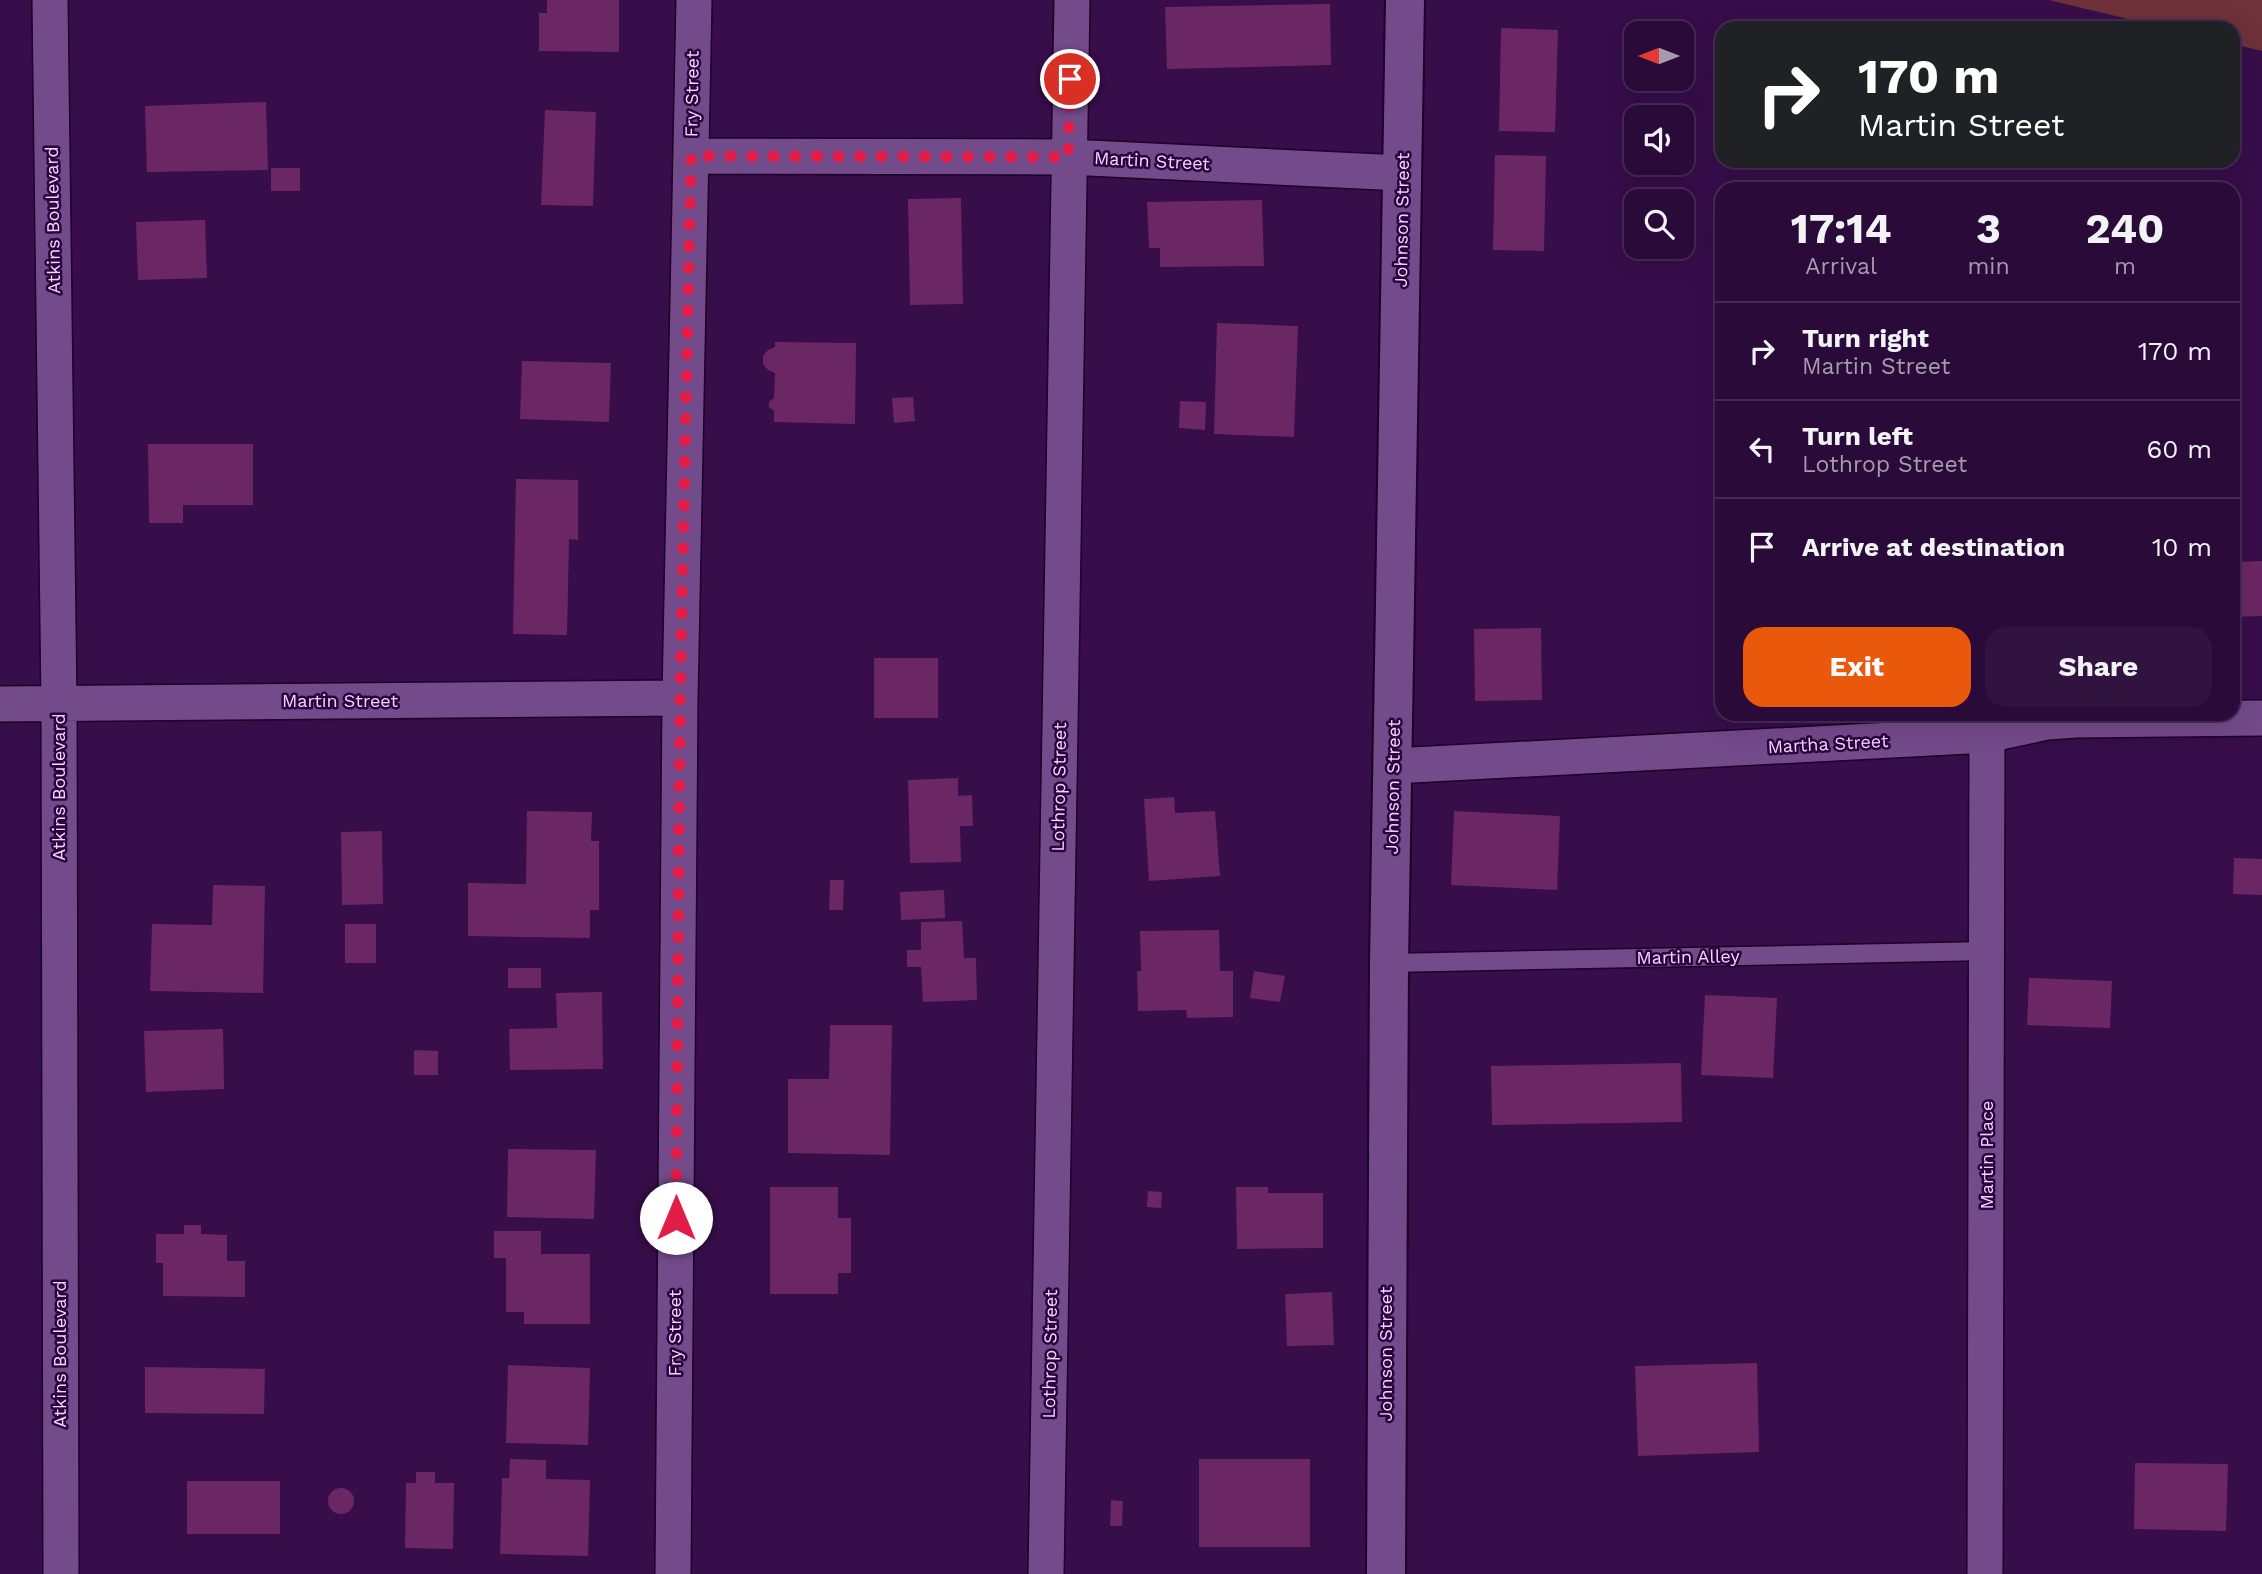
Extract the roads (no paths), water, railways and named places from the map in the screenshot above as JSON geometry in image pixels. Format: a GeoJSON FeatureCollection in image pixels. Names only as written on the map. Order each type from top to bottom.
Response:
{"type":"FeatureCollection","features":[{"type":"Feature","properties":{"kind":"street","name":"Atkins Boulevard"},"geometry":{"type":"LineString","coordinates":[[50,0],[59,702],[61,1574]]}},
{"type":"Feature","properties":{"kind":"street","name":"Fry Street"},"geometry":{"type":"LineString","coordinates":[[673,1574],[680,698],[694,0]]}},
{"type":"Feature","properties":{"kind":"street","name":"Lothrop Street"},"geometry":{"type":"LineString","coordinates":[[1046,1574],[1072,0]]}},
{"type":"Feature","properties":{"kind":"street","name":"Johnson Street"},"geometry":{"type":"LineString","coordinates":[[1386,1574],[1389,962],[1405,0]]}},
{"type":"Feature","properties":{"kind":"street","name":"Martin Street"},"geometry":{"type":"LineString","coordinates":[[691,156],[1068,157],[1402,173]]}},
{"type":"Feature","properties":{"kind":"street","name":"Martin Street"},"geometry":{"type":"LineString","coordinates":[[0,704],[680,698]]}},
{"type":"Feature","properties":{"kind":"street","name":"Martha Street"},"geometry":{"type":"LineString","coordinates":[[2240,718],[2262,718]]}},
{"type":"Feature","properties":{"kind":"street","name":"Martha Street"},"geometry":{"type":"LineString","coordinates":[[1393,766],[1987,735],[2062,721]]}},
{"type":"Feature","properties":{"kind":"street","name":"Martin Place"},"geometry":{"type":"LineString","coordinates":[[1985,1574],[1987,735]]}},
{"type":"Feature","properties":{"kind":"lane","name":"Martin Alley"},"geometry":{"type":"LineString","coordinates":[[1389,962],[1988,951]]}}]}
